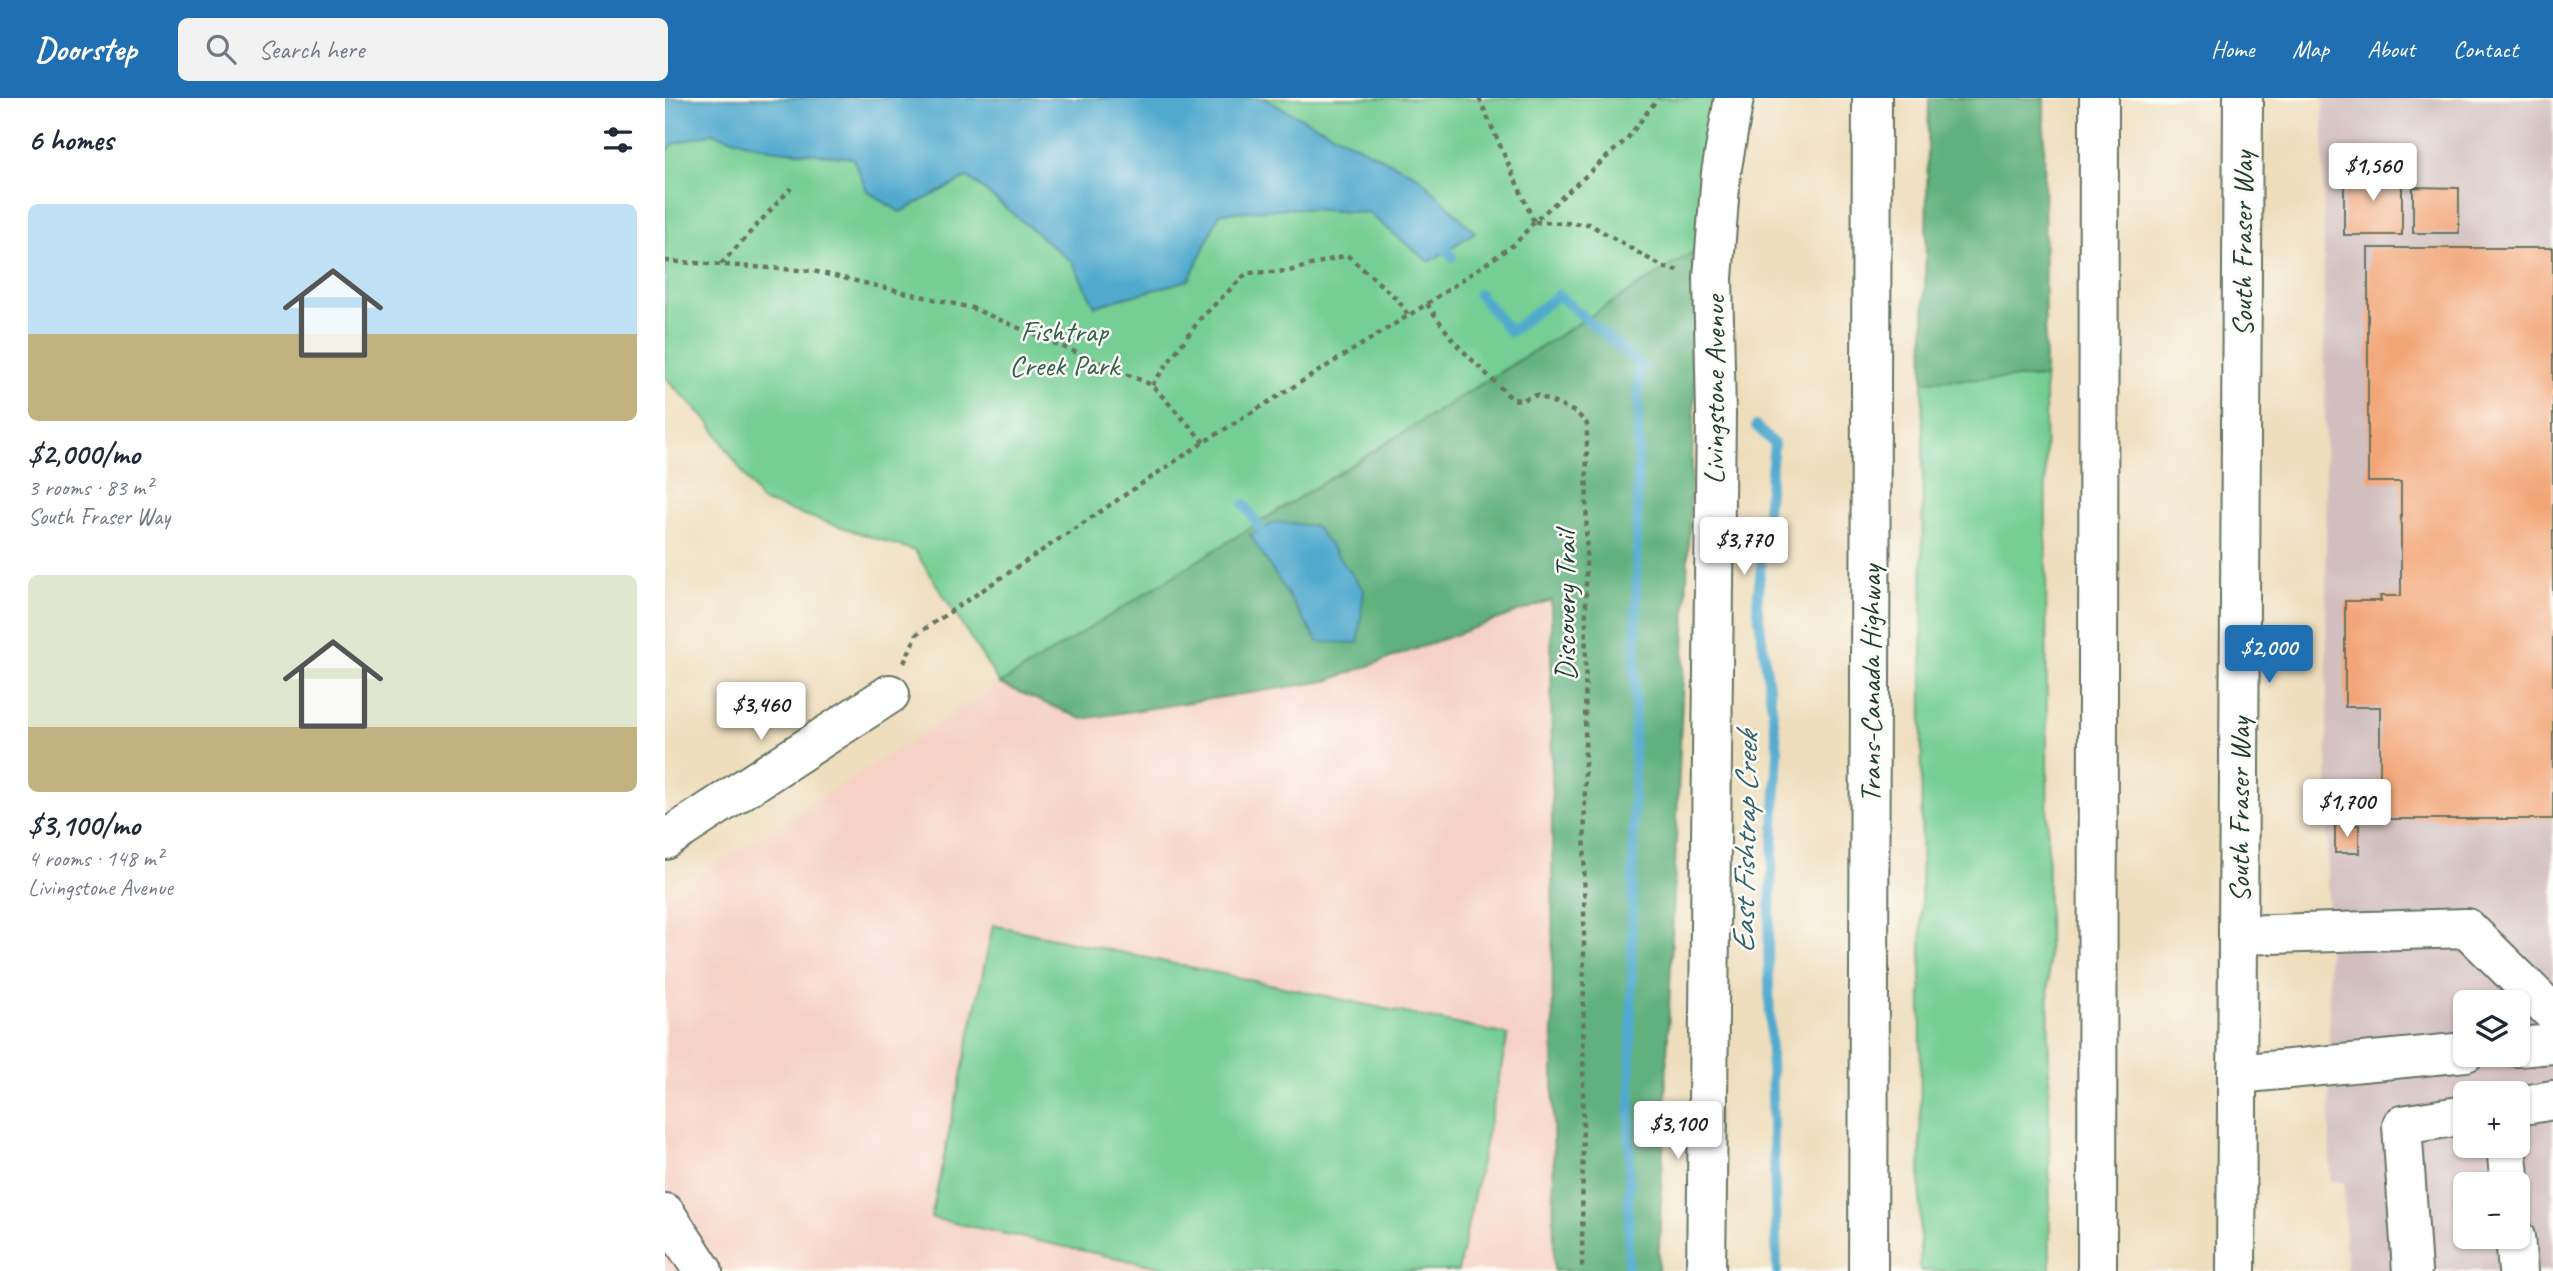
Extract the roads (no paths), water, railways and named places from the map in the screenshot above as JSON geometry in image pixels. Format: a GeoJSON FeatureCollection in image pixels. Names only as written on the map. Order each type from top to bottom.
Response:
{"type":"FeatureCollection","features":[{"type":"Feature","properties":{"kind":"main road","name":"Livingstone Avenue"},"geometry":{"type":"LineString","coordinates":[[1706,1271],[1716,413],[1713,278],[1721,173],[1734,98]]}},
{"type":"Feature","properties":{"kind":"main road","name":"Trans-Canada Highway"},"geometry":{"type":"LineString","coordinates":[[1868,1271],[1872,98]]}},
{"type":"Feature","properties":{"kind":"main road"},"geometry":{"type":"LineString","coordinates":[[2097,1271],[2099,98]]}},
{"type":"Feature","properties":{"kind":"main road","name":"South Fraser Way"},"geometry":{"type":"LineString","coordinates":[[2236,1271],[2243,98]]}},
{"type":"Feature","properties":{"kind":"main road"},"geometry":{"type":"LineString","coordinates":[[665,840],[890,694]]}},
{"type":"Feature","properties":{"kind":"main road"},"geometry":{"type":"LineString","coordinates":[[2238,935],[2467,928],[2553,1013]]}},
{"type":"Feature","properties":{"kind":"main road"},"geometry":{"type":"LineString","coordinates":[[2530,1046],[2553,1044]]}},
{"type":"Feature","properties":{"kind":"main road"},"geometry":{"type":"LineString","coordinates":[[2237,1074],[2453,1053]]}},
{"type":"Feature","properties":{"kind":"main road"},"geometry":{"type":"LineString","coordinates":[[2530,1104],[2553,1100]]}},
{"type":"Feature","properties":{"kind":"main road"},"geometry":{"type":"LineString","coordinates":[[2412,1271],[2402,1125],[2453,1117]]}},
{"type":"Feature","properties":{"kind":"main road"},"geometry":{"type":"LineString","coordinates":[[665,1213],[703,1271]]}},
{"type":"Feature","properties":{"kind":"main road"},"geometry":{"type":"LineString","coordinates":[[2516,1249],[2518,1271]]}},
{"type":"Feature","properties":{"kind":"water"},"geometry":{"type":"Polygon","coordinates":[[[665,98],[1262,98],[1418,176],[1475,232],[1429,262],[1368,213],[1292,208],[1220,213],[1189,280],[1095,306],[1072,262],[968,177],[900,212],[867,191],[853,158],[770,149],[712,133],[673,144],[665,155],[665,98]]]}},
{"type":"Feature","properties":{"kind":"water"},"geometry":{"type":"Polygon","coordinates":[[[1276,522],[1315,526],[1364,590],[1358,643],[1318,642],[1250,535],[1276,522]]]}},
{"type":"Feature","properties":{"kind":"waterway","name":"East Fishtrap Creek"},"geometry":{"type":"LineString","coordinates":[[1439,241],[1452,257]]}},
{"type":"Feature","properties":{"kind":"waterway","name":"East Fishtrap Creek"},"geometry":{"type":"LineString","coordinates":[[1479,294],[1510,332],[1558,295],[1643,367]]}},
{"type":"Feature","properties":{"kind":"waterway"},"geometry":{"type":"LineString","coordinates":[[1628,1271],[1639,365]]}},
{"type":"Feature","properties":{"kind":"waterway","name":"East Fishtrap Creek"},"geometry":{"type":"LineString","coordinates":[[1756,426],[1774,444],[1757,604],[1778,750],[1768,948],[1777,1271]]}},
{"type":"Feature","properties":{"kind":"waterway"},"geometry":{"type":"LineString","coordinates":[[1244,504],[1261,530]]}},
{"type":"Feature","properties":{"kind":"park label","name":"Fishtrap Creek Park"},"geometry":{"type":"Point","coordinates":[1064,348]}}]}
